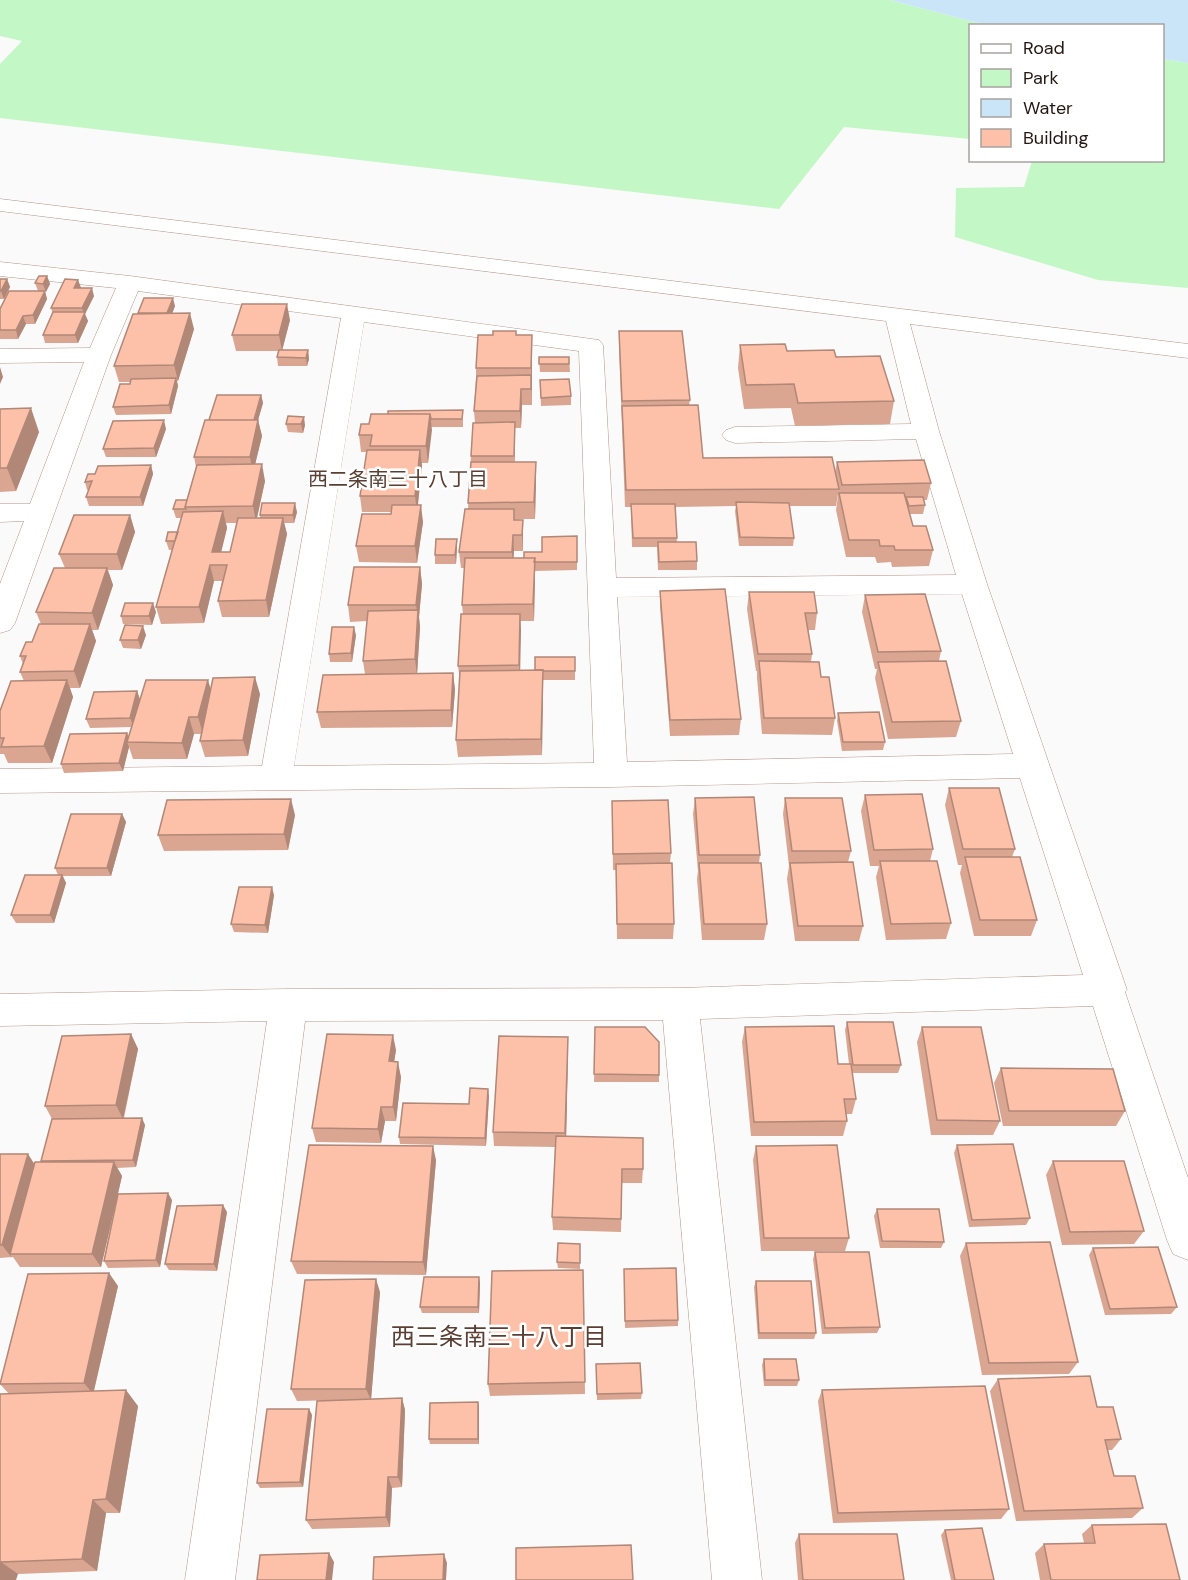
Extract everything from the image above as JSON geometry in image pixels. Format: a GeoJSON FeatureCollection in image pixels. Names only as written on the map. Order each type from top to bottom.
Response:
{"type":"FeatureCollection","features":[{"type":"Feature","properties":{"kind":"street"},"geometry":{"type":"LineString","coordinates":[[0,205],[1188,351]]}},
{"type":"Feature","properties":{"kind":"street"},"geometry":{"type":"LineString","coordinates":[[0,269],[130,283],[591,345],[604,588],[610,775]]}},
{"type":"Feature","properties":{"kind":"street"},"geometry":{"type":"LineString","coordinates":[[0,623],[99,355],[130,283]]}},
{"type":"Feature","properties":{"kind":"street"},"geometry":{"type":"LineString","coordinates":[[276,778],[354,313]]}},
{"type":"Feature","properties":{"kind":"street"},"geometry":{"type":"LineString","coordinates":[[896,315],[926,431],[974,584],[1188,1240]]}},
{"type":"Feature","properties":{"kind":"street"},"geometry":{"type":"LineString","coordinates":[[0,356],[99,355]]}},
{"type":"Feature","properties":{"kind":"street"},"geometry":{"type":"LineString","coordinates":[[735,435],[926,431]]}},
{"type":"Feature","properties":{"kind":"street"},"geometry":{"type":"LineString","coordinates":[[0,513],[41,512]]}},
{"type":"Feature","properties":{"kind":"street"},"geometry":{"type":"LineString","coordinates":[[604,588],[974,584]]}},
{"type":"Feature","properties":{"kind":"street"},"geometry":{"type":"LineString","coordinates":[[0,782],[610,775],[1032,766]]}},
{"type":"Feature","properties":{"kind":"street"},"geometry":{"type":"LineString","coordinates":[[0,1010],[288,1005],[680,1005],[1108,990]]}},
{"type":"Feature","properties":{"kind":"street"},"geometry":{"type":"LineString","coordinates":[[210,1580],[288,1005]]}},
{"type":"Feature","properties":{"kind":"street"},"geometry":{"type":"LineString","coordinates":[[680,1005],[737,1580]]}},
{"type":"Feature","properties":{"kind":"green space"},"geometry":{"type":"Polygon","coordinates":[[[0,0],[890,0],[982,24],[969,24],[969,139],[844,127],[779,209],[0,118],[0,64],[22,41],[0,36],[0,0]]]}},
{"type":"Feature","properties":{"kind":"green space"},"geometry":{"type":"Polygon","coordinates":[[[1164,59],[1188,63],[1188,288],[1098,280],[955,237],[956,188],[1024,187],[1032,162],[1164,162],[1164,59]]]}},
{"type":"Feature","properties":{"kind":"water"},"geometry":{"type":"Polygon","coordinates":[[[890,0],[1188,0],[1188,63],[1164,59],[1164,24],[982,24],[890,0]]]}},
{"type":"Feature","properties":{"kind":"building"},"geometry":{"type":"Polygon","coordinates":[[[39,276],[47,276],[43,284],[35,283],[39,276]]]}},
{"type":"Feature","properties":{"kind":"building"},"geometry":{"type":"Polygon","coordinates":[[[0,279],[7,279],[1,291],[0,291],[0,279]]]}},
{"type":"Feature","properties":{"kind":"building"},"geometry":{"type":"Polygon","coordinates":[[[65,279],[78,280],[74,288],[92,288],[82,308],[51,308],[65,279]]]}},
{"type":"Feature","properties":{"kind":"building"},"geometry":{"type":"Polygon","coordinates":[[[9,291],[45,291],[33,315],[23,316],[16,330],[0,330],[0,309],[9,291]]]}},
{"type":"Feature","properties":{"kind":"building"},"geometry":{"type":"Polygon","coordinates":[[[144,298],[173,298],[167,313],[138,313],[144,298]]]}},
{"type":"Feature","properties":{"kind":"building"},"geometry":{"type":"Polygon","coordinates":[[[242,304],[287,304],[279,335],[232,335],[242,304]]]}},
{"type":"Feature","properties":{"kind":"building"},"geometry":{"type":"Polygon","coordinates":[[[53,312],[85,312],[75,335],[43,335],[53,312]]]}},
{"type":"Feature","properties":{"kind":"building"},"geometry":{"type":"Polygon","coordinates":[[[190,313],[174,365],[114,366],[133,314],[190,313]]]}},
{"type":"Feature","properties":{"kind":"building"},"geometry":{"type":"Polygon","coordinates":[[[493,331],[516,331],[516,335],[532,335],[531,368],[476,368],[478,335],[493,335],[493,331]]]}},
{"type":"Feature","properties":{"kind":"building"},"geometry":{"type":"Polygon","coordinates":[[[619,331],[682,331],[690,400],[622,401],[619,331]]]}},
{"type":"Feature","properties":{"kind":"building"},"geometry":{"type":"Polygon","coordinates":[[[785,344],[787,351],[834,350],[836,357],[880,356],[894,401],[798,403],[794,384],[746,385],[740,345],[785,344]]]}},
{"type":"Feature","properties":{"kind":"building"},"geometry":{"type":"Polygon","coordinates":[[[279,350],[308,350],[306,358],[277,357],[279,350]]]}},
{"type":"Feature","properties":{"kind":"building"},"geometry":{"type":"Polygon","coordinates":[[[539,357],[569,357],[569,364],[539,364],[539,357]]]}},
{"type":"Feature","properties":{"kind":"building"},"geometry":{"type":"Polygon","coordinates":[[[531,375],[531,389],[521,389],[520,411],[474,411],[477,376],[531,375]]]}},
{"type":"Feature","properties":{"kind":"building"},"geometry":{"type":"Polygon","coordinates":[[[176,378],[169,405],[113,407],[120,384],[130,384],[131,379],[176,378]]]}},
{"type":"Feature","properties":{"kind":"building"},"geometry":{"type":"Polygon","coordinates":[[[569,379],[571,396],[541,398],[540,380],[569,379]]]}},
{"type":"Feature","properties":{"kind":"building"},"geometry":{"type":"Polygon","coordinates":[[[217,395],[261,395],[254,420],[209,420],[217,395]]]}},
{"type":"Feature","properties":{"kind":"building"},"geometry":{"type":"Polygon","coordinates":[[[698,405],[703,458],[832,457],[839,489],[626,490],[622,406],[698,405]]]}},
{"type":"Feature","properties":{"kind":"building"},"geometry":{"type":"Polygon","coordinates":[[[31,408],[7,468],[0,468],[0,409],[31,408]]]}},
{"type":"Feature","properties":{"kind":"building"},"geometry":{"type":"Polygon","coordinates":[[[463,410],[462,419],[431,419],[430,414],[388,414],[388,411],[463,410]]]}},
{"type":"Feature","properties":{"kind":"building"},"geometry":{"type":"Polygon","coordinates":[[[371,414],[430,414],[426,446],[370,446],[372,435],[359,435],[361,424],[369,424],[371,414]]]}},
{"type":"Feature","properties":{"kind":"building"},"geometry":{"type":"Polygon","coordinates":[[[288,416],[304,417],[301,424],[286,424],[288,416]]]}},
{"type":"Feature","properties":{"kind":"building"},"geometry":{"type":"Polygon","coordinates":[[[164,420],[154,448],[103,449],[113,421],[164,420]]]}},
{"type":"Feature","properties":{"kind":"building"},"geometry":{"type":"Polygon","coordinates":[[[205,420],[258,420],[250,457],[194,457],[205,420]]]}},
{"type":"Feature","properties":{"kind":"building"},"geometry":{"type":"Polygon","coordinates":[[[515,422],[514,456],[471,456],[473,423],[515,422]]]}},
{"type":"Feature","properties":{"kind":"building"},"geometry":{"type":"Polygon","coordinates":[[[367,450],[420,450],[415,496],[360,496],[367,450]]]}},
{"type":"Feature","properties":{"kind":"building"},"geometry":{"type":"Polygon","coordinates":[[[924,460],[931,483],[842,485],[837,462],[924,460]]]}},
{"type":"Feature","properties":{"kind":"building"},"geometry":{"type":"Polygon","coordinates":[[[471,462],[536,462],[534,502],[468,503],[471,462]]]}},
{"type":"Feature","properties":{"kind":"building"},"geometry":{"type":"Polygon","coordinates":[[[262,464],[253,506],[185,507],[197,465],[262,464]]]}},
{"type":"Feature","properties":{"kind":"building"},"geometry":{"type":"Polygon","coordinates":[[[151,465],[140,497],[86,497],[92,481],[85,482],[88,474],[95,474],[98,466],[151,465]]]}},
{"type":"Feature","properties":{"kind":"building"},"geometry":{"type":"Polygon","coordinates":[[[839,493],[904,493],[913,526],[926,526],[933,550],[895,550],[894,546],[880,546],[879,540],[849,540],[839,493]]]}},
{"type":"Feature","properties":{"kind":"building"},"geometry":{"type":"Polygon","coordinates":[[[906,497],[923,497],[925,505],[909,506],[906,497]]]}},
{"type":"Feature","properties":{"kind":"building"},"geometry":{"type":"Polygon","coordinates":[[[176,500],[187,500],[186,509],[173,509],[176,500]]]}},
{"type":"Feature","properties":{"kind":"building"},"geometry":{"type":"Polygon","coordinates":[[[736,502],[789,503],[794,538],[740,537],[736,502]]]}},
{"type":"Feature","properties":{"kind":"building"},"geometry":{"type":"Polygon","coordinates":[[[262,503],[295,503],[293,515],[260,515],[262,503]]]}},
{"type":"Feature","properties":{"kind":"building"},"geometry":{"type":"Polygon","coordinates":[[[631,504],[675,504],[677,538],[633,538],[631,504]]]}},
{"type":"Feature","properties":{"kind":"building"},"geometry":{"type":"Polygon","coordinates":[[[392,505],[421,505],[415,546],[356,546],[362,514],[391,514],[392,505]]]}},
{"type":"Feature","properties":{"kind":"building"},"geometry":{"type":"Polygon","coordinates":[[[465,509],[514,509],[514,520],[523,520],[522,535],[513,535],[512,552],[459,552],[465,509]]]}},
{"type":"Feature","properties":{"kind":"building"},"geometry":{"type":"Polygon","coordinates":[[[223,511],[212,552],[230,552],[238,518],[283,518],[266,600],[218,601],[227,565],[210,565],[199,607],[156,607],[183,512],[223,511]]]}},
{"type":"Feature","properties":{"kind":"building"},"geometry":{"type":"Polygon","coordinates":[[[74,515],[130,515],[117,554],[59,554],[74,515]]]}},
{"type":"Feature","properties":{"kind":"building"},"geometry":{"type":"Polygon","coordinates":[[[168,532],[178,532],[175,541],[166,541],[168,532]]]}},
{"type":"Feature","properties":{"kind":"building"},"geometry":{"type":"Polygon","coordinates":[[[577,536],[577,562],[534,562],[535,558],[524,558],[524,552],[542,552],[542,537],[577,536]]]}},
{"type":"Feature","properties":{"kind":"building"},"geometry":{"type":"Polygon","coordinates":[[[436,539],[457,539],[455,555],[435,555],[436,539]]]}},
{"type":"Feature","properties":{"kind":"building"},"geometry":{"type":"Polygon","coordinates":[[[658,542],[696,542],[697,561],[659,562],[658,542]]]}},
{"type":"Feature","properties":{"kind":"building"},"geometry":{"type":"Polygon","coordinates":[[[465,558],[535,558],[533,604],[462,605],[465,558]]]}},
{"type":"Feature","properties":{"kind":"building"},"geometry":{"type":"Polygon","coordinates":[[[354,567],[420,567],[416,605],[348,605],[354,567]]]}},
{"type":"Feature","properties":{"kind":"building"},"geometry":{"type":"Polygon","coordinates":[[[54,568],[107,568],[92,613],[36,612],[54,568]]]}},
{"type":"Feature","properties":{"kind":"building"},"geometry":{"type":"Polygon","coordinates":[[[725,589],[741,719],[670,720],[660,591],[725,589]]]}},
{"type":"Feature","properties":{"kind":"building"},"geometry":{"type":"Polygon","coordinates":[[[749,592],[814,592],[817,613],[805,613],[812,654],[758,654],[749,592]]]}},
{"type":"Feature","properties":{"kind":"building"},"geometry":{"type":"Polygon","coordinates":[[[925,594],[941,651],[878,652],[865,595],[925,594]]]}},
{"type":"Feature","properties":{"kind":"building"},"geometry":{"type":"Polygon","coordinates":[[[125,603],[153,603],[149,616],[121,616],[125,603]]]}},
{"type":"Feature","properties":{"kind":"building"},"geometry":{"type":"Polygon","coordinates":[[[418,610],[415,659],[363,661],[368,611],[418,610]]]}},
{"type":"Feature","properties":{"kind":"building"},"geometry":{"type":"Polygon","coordinates":[[[461,614],[520,614],[519,665],[458,666],[461,614]]]}},
{"type":"Feature","properties":{"kind":"building"},"geometry":{"type":"Polygon","coordinates":[[[39,624],[90,624],[74,671],[20,672],[26,656],[20,656],[26,642],[32,642],[39,624]]]}},
{"type":"Feature","properties":{"kind":"building"},"geometry":{"type":"Polygon","coordinates":[[[125,625],[143,626],[138,640],[120,640],[125,625]]]}},
{"type":"Feature","properties":{"kind":"building"},"geometry":{"type":"Polygon","coordinates":[[[332,627],[354,627],[351,653],[329,654],[332,627]]]}},
{"type":"Feature","properties":{"kind":"building"},"geometry":{"type":"Polygon","coordinates":[[[535,657],[575,657],[575,671],[535,670],[535,657]]]}},
{"type":"Feature","properties":{"kind":"building"},"geometry":{"type":"Polygon","coordinates":[[[759,661],[819,662],[821,677],[829,677],[835,718],[764,718],[759,661]]]}},
{"type":"Feature","properties":{"kind":"building"},"geometry":{"type":"Polygon","coordinates":[[[946,661],[961,721],[892,722],[878,662],[946,661]]]}},
{"type":"Feature","properties":{"kind":"building"},"geometry":{"type":"Polygon","coordinates":[[[543,670],[541,739],[456,740],[460,671],[543,670]]]}},
{"type":"Feature","properties":{"kind":"building"},"geometry":{"type":"Polygon","coordinates":[[[453,673],[451,710],[317,712],[323,675],[453,673]]]}},
{"type":"Feature","properties":{"kind":"building"},"geometry":{"type":"Polygon","coordinates":[[[255,677],[243,740],[200,741],[213,678],[255,677]]]}},
{"type":"Feature","properties":{"kind":"building"},"geometry":{"type":"Polygon","coordinates":[[[67,680],[44,746],[1,747],[4,738],[0,738],[0,711],[11,681],[67,680]]]}},
{"type":"Feature","properties":{"kind":"building"},"geometry":{"type":"Polygon","coordinates":[[[146,680],[208,680],[198,717],[189,717],[182,743],[127,742],[146,680]]]}},
{"type":"Feature","properties":{"kind":"building"},"geometry":{"type":"Polygon","coordinates":[[[137,691],[130,718],[86,719],[94,692],[137,691]]]}},
{"type":"Feature","properties":{"kind":"building"},"geometry":{"type":"Polygon","coordinates":[[[879,712],[885,742],[843,742],[838,713],[879,712]]]}},
{"type":"Feature","properties":{"kind":"building"},"geometry":{"type":"Polygon","coordinates":[[[127,733],[119,763],[61,764],[70,734],[127,733]]]}},
{"type":"Feature","properties":{"kind":"building"},"geometry":{"type":"Polygon","coordinates":[[[949,788],[999,788],[1015,849],[963,849],[949,788]]]}},
{"type":"Feature","properties":{"kind":"building"},"geometry":{"type":"Polygon","coordinates":[[[922,794],[933,849],[874,850],[865,795],[922,794]]]}},
{"type":"Feature","properties":{"kind":"building"},"geometry":{"type":"Polygon","coordinates":[[[754,797],[760,855],[699,855],[695,798],[754,797]]]}},
{"type":"Feature","properties":{"kind":"building"},"geometry":{"type":"Polygon","coordinates":[[[785,798],[842,798],[851,851],[792,851],[785,798]]]}},
{"type":"Feature","properties":{"kind":"building"},"geometry":{"type":"Polygon","coordinates":[[[291,799],[284,834],[158,835],[167,800],[291,799]]]}},
{"type":"Feature","properties":{"kind":"building"},"geometry":{"type":"Polygon","coordinates":[[[668,800],[671,853],[613,854],[612,801],[668,800]]]}},
{"type":"Feature","properties":{"kind":"building"},"geometry":{"type":"Polygon","coordinates":[[[71,814],[122,814],[107,868],[55,868],[71,814]]]}},
{"type":"Feature","properties":{"kind":"building"},"geometry":{"type":"Polygon","coordinates":[[[965,857],[1020,857],[1037,920],[980,920],[965,857]]]}},
{"type":"Feature","properties":{"kind":"building"},"geometry":{"type":"Polygon","coordinates":[[[880,861],[937,861],[951,923],[891,924],[880,861]]]}},
{"type":"Feature","properties":{"kind":"building"},"geometry":{"type":"Polygon","coordinates":[[[853,862],[863,926],[798,926],[790,863],[853,862]]]}},
{"type":"Feature","properties":{"kind":"building"},"geometry":{"type":"Polygon","coordinates":[[[672,863],[674,924],[617,924],[616,864],[672,863]]]}},
{"type":"Feature","properties":{"kind":"building"},"geometry":{"type":"Polygon","coordinates":[[[699,863],[761,863],[767,924],[704,924],[699,863]]]}},
{"type":"Feature","properties":{"kind":"building"},"geometry":{"type":"Polygon","coordinates":[[[25,875],[62,875],[50,915],[11,915],[25,875]]]}},
{"type":"Feature","properties":{"kind":"building"},"geometry":{"type":"Polygon","coordinates":[[[239,887],[272,887],[265,925],[231,924],[239,887]]]}},
{"type":"Feature","properties":{"kind":"building"},"geometry":{"type":"Polygon","coordinates":[[[847,1022],[893,1022],[901,1065],[853,1065],[847,1022]]]}},
{"type":"Feature","properties":{"kind":"building"},"geometry":{"type":"Polygon","coordinates":[[[834,1026],[838,1064],[851,1064],[856,1099],[844,1099],[847,1121],[754,1122],[745,1027],[834,1026]]]}},
{"type":"Feature","properties":{"kind":"building"},"geometry":{"type":"Polygon","coordinates":[[[595,1027],[645,1027],[659,1042],[659,1075],[594,1074],[595,1027]]]}},
{"type":"Feature","properties":{"kind":"building"},"geometry":{"type":"Polygon","coordinates":[[[922,1027],[981,1027],[1000,1121],[937,1120],[922,1027]]]}},
{"type":"Feature","properties":{"kind":"building"},"geometry":{"type":"Polygon","coordinates":[[[131,1034],[116,1105],[45,1106],[62,1036],[131,1034]]]}},
{"type":"Feature","properties":{"kind":"building"},"geometry":{"type":"Polygon","coordinates":[[[327,1034],[393,1035],[389,1061],[398,1062],[393,1107],[381,1107],[378,1129],[312,1128],[327,1034]]]}},
{"type":"Feature","properties":{"kind":"building"},"geometry":{"type":"Polygon","coordinates":[[[499,1036],[568,1037],[565,1133],[493,1132],[499,1036]]]}},
{"type":"Feature","properties":{"kind":"building"},"geometry":{"type":"Polygon","coordinates":[[[1001,1068],[1113,1069],[1125,1111],[1009,1111],[1001,1068]]]}},
{"type":"Feature","properties":{"kind":"building"},"geometry":{"type":"Polygon","coordinates":[[[470,1088],[488,1089],[485,1138],[399,1137],[403,1103],[469,1104],[470,1088]]]}},
{"type":"Feature","properties":{"kind":"building"},"geometry":{"type":"Polygon","coordinates":[[[142,1118],[133,1160],[41,1161],[52,1119],[142,1118]]]}},
{"type":"Feature","properties":{"kind":"building"},"geometry":{"type":"Polygon","coordinates":[[[556,1136],[643,1138],[643,1169],[622,1169],[621,1219],[552,1217],[556,1136]]]}},
{"type":"Feature","properties":{"kind":"building"},"geometry":{"type":"Polygon","coordinates":[[[1013,1144],[1030,1218],[972,1220],[957,1145],[1013,1144]]]}},
{"type":"Feature","properties":{"kind":"building"},"geometry":{"type":"Polygon","coordinates":[[[309,1145],[433,1146],[423,1262],[291,1261],[309,1145]]]}},
{"type":"Feature","properties":{"kind":"building"},"geometry":{"type":"Polygon","coordinates":[[[837,1145],[849,1238],[764,1238],[756,1146],[837,1145]]]}},
{"type":"Feature","properties":{"kind":"building"},"geometry":{"type":"Polygon","coordinates":[[[0,1154],[28,1154],[2,1245],[0,1245],[0,1154]]]}},
{"type":"Feature","properties":{"kind":"building"},"geometry":{"type":"Polygon","coordinates":[[[1053,1161],[1124,1161],[1144,1231],[1070,1232],[1053,1161]]]}},
{"type":"Feature","properties":{"kind":"building"},"geometry":{"type":"Polygon","coordinates":[[[35,1162],[114,1162],[92,1254],[10,1254],[35,1162]]]}},
{"type":"Feature","properties":{"kind":"building"},"geometry":{"type":"Polygon","coordinates":[[[168,1193],[156,1260],[104,1261],[118,1194],[168,1193]]]}},
{"type":"Feature","properties":{"kind":"building"},"geometry":{"type":"Polygon","coordinates":[[[223,1205],[214,1264],[165,1264],[177,1206],[223,1205]]]}},
{"type":"Feature","properties":{"kind":"building"},"geometry":{"type":"Polygon","coordinates":[[[877,1209],[939,1209],[944,1242],[882,1241],[877,1209]]]}},
{"type":"Feature","properties":{"kind":"building"},"geometry":{"type":"Polygon","coordinates":[[[1050,1242],[1078,1362],[989,1363],[966,1243],[1050,1242]]]}},
{"type":"Feature","properties":{"kind":"building"},"geometry":{"type":"Polygon","coordinates":[[[558,1243],[580,1244],[580,1263],[557,1262],[558,1243]]]}},
{"type":"Feature","properties":{"kind":"building"},"geometry":{"type":"Polygon","coordinates":[[[1158,1247],[1177,1307],[1110,1309],[1093,1248],[1158,1247]]]}},
{"type":"Feature","properties":{"kind":"building"},"geometry":{"type":"Polygon","coordinates":[[[815,1252],[869,1252],[880,1327],[825,1328],[815,1252]]]}},
{"type":"Feature","properties":{"kind":"building"},"geometry":{"type":"Polygon","coordinates":[[[676,1268],[678,1320],[625,1321],[624,1269],[676,1268]]]}},
{"type":"Feature","properties":{"kind":"building"},"geometry":{"type":"Polygon","coordinates":[[[583,1270],[585,1382],[488,1384],[492,1271],[583,1270]]]}},
{"type":"Feature","properties":{"kind":"building"},"geometry":{"type":"Polygon","coordinates":[[[109,1273],[84,1383],[0,1384],[28,1274],[109,1273]]]}},
{"type":"Feature","properties":{"kind":"building"},"geometry":{"type":"Polygon","coordinates":[[[424,1277],[479,1277],[478,1307],[420,1307],[424,1277]]]}},
{"type":"Feature","properties":{"kind":"building"},"geometry":{"type":"Polygon","coordinates":[[[376,1279],[366,1389],[291,1389],[305,1280],[376,1279]]]}},
{"type":"Feature","properties":{"kind":"building"},"geometry":{"type":"Polygon","coordinates":[[[756,1281],[811,1281],[816,1333],[759,1333],[756,1281]]]}},
{"type":"Feature","properties":{"kind":"building"},"geometry":{"type":"Polygon","coordinates":[[[764,1359],[796,1359],[799,1380],[765,1380],[764,1359]]]}},
{"type":"Feature","properties":{"kind":"building"},"geometry":{"type":"Polygon","coordinates":[[[640,1363],[642,1393],[597,1394],[596,1364],[640,1363]]]}},
{"type":"Feature","properties":{"kind":"building"},"geometry":{"type":"Polygon","coordinates":[[[1090,1376],[1097,1407],[1113,1407],[1121,1439],[1105,1440],[1114,1476],[1135,1476],[1143,1508],[1024,1511],[998,1379],[1090,1376]]]}},
{"type":"Feature","properties":{"kind":"building"},"geometry":{"type":"Polygon","coordinates":[[[985,1386],[1009,1509],[838,1513],[822,1390],[985,1386]]]}},
{"type":"Feature","properties":{"kind":"building"},"geometry":{"type":"Polygon","coordinates":[[[126,1390],[106,1499],[93,1500],[82,1559],[1,1562],[0,1567],[0,1394],[126,1390]]]}},
{"type":"Feature","properties":{"kind":"building"},"geometry":{"type":"Polygon","coordinates":[[[402,1398],[398,1477],[388,1477],[386,1517],[306,1520],[317,1401],[402,1398]]]}},
{"type":"Feature","properties":{"kind":"building"},"geometry":{"type":"Polygon","coordinates":[[[478,1402],[478,1439],[429,1439],[430,1403],[478,1402]]]}},
{"type":"Feature","properties":{"kind":"building"},"geometry":{"type":"Polygon","coordinates":[[[267,1409],[309,1409],[300,1482],[257,1483],[267,1409]]]}},
{"type":"Feature","properties":{"kind":"building"},"geometry":{"type":"Polygon","coordinates":[[[1166,1524],[1180,1580],[1051,1580],[1044,1544],[1095,1543],[1092,1525],[1166,1524]]]}},
{"type":"Feature","properties":{"kind":"building"},"geometry":{"type":"Polygon","coordinates":[[[982,1528],[994,1580],[955,1580],[945,1530],[982,1528]]]}},
{"type":"Feature","properties":{"kind":"building"},"geometry":{"type":"Polygon","coordinates":[[[799,1534],[897,1534],[904,1580],[803,1580],[799,1534]]]}},
{"type":"Feature","properties":{"kind":"building"},"geometry":{"type":"Polygon","coordinates":[[[631,1545],[633,1580],[516,1580],[516,1548],[631,1545]]]}},
{"type":"Feature","properties":{"kind":"building"},"geometry":{"type":"Polygon","coordinates":[[[329,1553],[326,1580],[257,1580],[260,1555],[329,1553]]]}},
{"type":"Feature","properties":{"kind":"building"},"geometry":{"type":"Polygon","coordinates":[[[444,1554],[443,1580],[373,1580],[374,1557],[444,1554]]]}},
{"type":"Feature","properties":{"kind":"district","name":"西二条南三十八丁目"},"geometry":{"type":"Point","coordinates":[398,479]}},
{"type":"Feature","properties":{"kind":"district","name":"西三条南三十八丁目"},"geometry":{"type":"Point","coordinates":[499,1337]}}]}
